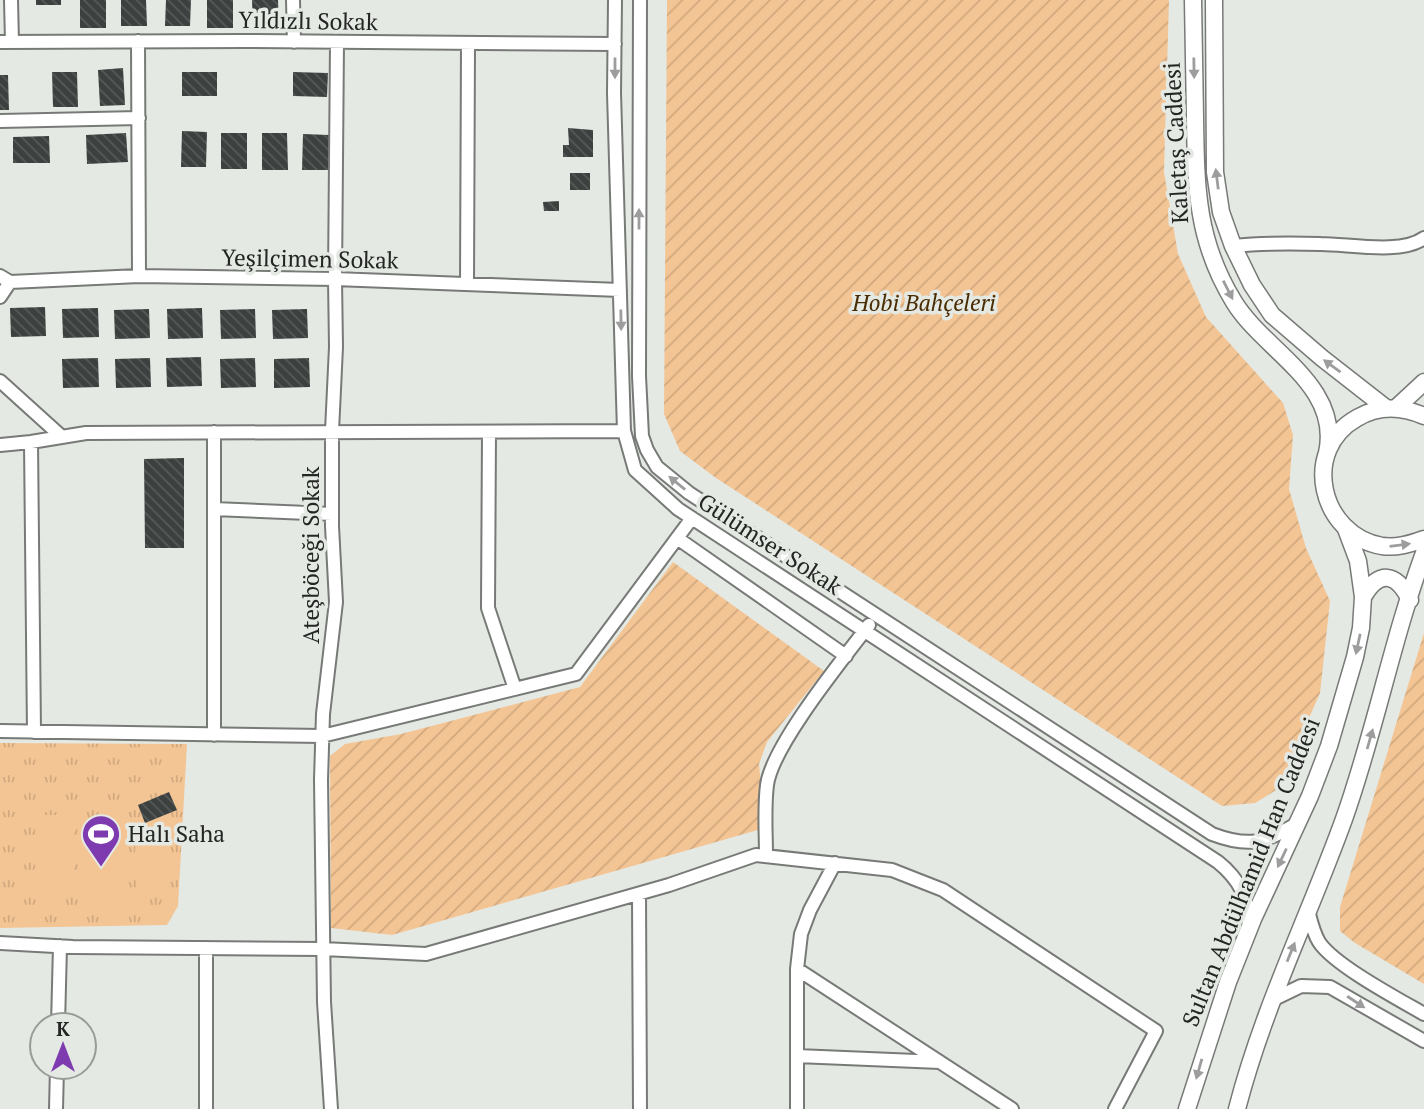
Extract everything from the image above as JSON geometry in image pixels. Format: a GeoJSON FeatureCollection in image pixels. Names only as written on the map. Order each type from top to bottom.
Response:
{"type":"FeatureCollection","features":[{"type":"Feature","properties":{"kind":"main road","name":"Kaletaş Caddesi"},"geometry":{"type":"LineString","coordinates":[[1193,0],[1195,173],[1205,240],[1216,267],[1244,317],[1300,373],[1323,405],[1330,439],[1322,473],[1324,494],[1332,513],[1346,529]]}},
{"type":"Feature","properties":{"kind":"main road","name":"Kaletaş Caddesi"},"geometry":{"type":"LineString","coordinates":[[1214,0],[1215,172],[1222,212],[1233,246],[1252,285],[1272,314],[1322,358],[1391,408]]}},
{"type":"Feature","properties":{"kind":"main road"},"geometry":{"type":"LineString","coordinates":[[1391,408],[1424,382]]}},
{"type":"Feature","properties":{"kind":"main road"},"geometry":{"type":"LineString","coordinates":[[1327,453],[1336,436],[1350,422],[1367,412],[1391,408],[1424,416]]}},
{"type":"Feature","properties":{"kind":"main road"},"geometry":{"type":"LineString","coordinates":[[1346,529],[1364,541],[1384,546],[1405,546],[1424,539]]}},
{"type":"Feature","properties":{"kind":"main road","name":"Sultan Abdülhamid Han Caddesi"},"geometry":{"type":"LineString","coordinates":[[1188,1109],[1228,982],[1249,929],[1299,822],[1329,746],[1354,657],[1361,628],[1363,597],[1357,561],[1346,529]]}},
{"type":"Feature","properties":{"kind":"main road"},"geometry":{"type":"LineString","coordinates":[[1237,1109],[1271,1000],[1362,767],[1424,553]]}},
{"type":"Feature","properties":{"kind":"main road"},"geometry":{"type":"LineString","coordinates":[[1363,597],[1374,581],[1383,577],[1400,583],[1409,600]]}},
{"type":"Feature","properties":{"kind":"street"},"geometry":{"type":"LineString","coordinates":[[6,42],[11,0]]}},
{"type":"Feature","properties":{"kind":"street"},"geometry":{"type":"LineString","coordinates":[[293,0],[293,42]]}},
{"type":"Feature","properties":{"kind":"street","name":"Gülümser Sokak"},"geometry":{"type":"LineString","coordinates":[[615,0],[624,431],[635,470],[678,509],[1219,862],[1238,882],[1246,897],[1249,929]]}},
{"type":"Feature","properties":{"kind":"street"},"geometry":{"type":"LineString","coordinates":[[640,0],[639,376],[642,436],[657,467],[689,493],[1212,834],[1241,842],[1272,839],[1299,822]]}},
{"type":"Feature","properties":{"kind":"street"},"geometry":{"type":"LineString","coordinates":[[138,41],[139,276]]}},
{"type":"Feature","properties":{"kind":"street","name":"Yıldızlı Sokak"},"geometry":{"type":"LineString","coordinates":[[6,42],[615,44]]}},
{"type":"Feature","properties":{"kind":"street","name":"Ateşböceği Sokak"},"geometry":{"type":"LineString","coordinates":[[331,1109],[324,1002],[321,779],[322,736],[336,602],[332,431],[336,347],[334,279],[337,43]]}},
{"type":"Feature","properties":{"kind":"street"},"geometry":{"type":"LineString","coordinates":[[467,284],[468,44]]}},
{"type":"Feature","properties":{"kind":"street"},"geometry":{"type":"LineString","coordinates":[[0,121],[139,118]]}},
{"type":"Feature","properties":{"kind":"street"},"geometry":{"type":"LineString","coordinates":[[1233,246],[1321,244],[1396,247],[1416,244],[1424,238]]}},
{"type":"Feature","properties":{"kind":"street","name":"Yeşilçimen Sokak"},"geometry":{"type":"LineString","coordinates":[[5,279],[139,276],[334,279],[621,290]]}},
{"type":"Feature","properties":{"kind":"street"},"geometry":{"type":"LineString","coordinates":[[0,297],[5,279]]}},
{"type":"Feature","properties":{"kind":"street"},"geometry":{"type":"LineString","coordinates":[[0,380],[62,437]]}},
{"type":"Feature","properties":{"kind":"street"},"geometry":{"type":"LineString","coordinates":[[0,444],[86,433],[624,431]]}},
{"type":"Feature","properties":{"kind":"street"},"geometry":{"type":"LineString","coordinates":[[214,432],[214,735]]}},
{"type":"Feature","properties":{"kind":"street"},"geometry":{"type":"LineString","coordinates":[[489,432],[488,608],[515,689]]}},
{"type":"Feature","properties":{"kind":"street"},"geometry":{"type":"LineString","coordinates":[[31,442],[34,732]]}},
{"type":"Feature","properties":{"kind":"street"},"geometry":{"type":"LineString","coordinates":[[214,509],[332,514]]}},
{"type":"Feature","properties":{"kind":"street"},"geometry":{"type":"LineString","coordinates":[[0,731],[322,736],[576,674],[692,518]]}},
{"type":"Feature","properties":{"kind":"street"},"geometry":{"type":"LineString","coordinates":[[677,538],[846,656]]}},
{"type":"Feature","properties":{"kind":"street"},"geometry":{"type":"LineString","coordinates":[[766,856],[767,783],[775,761],[791,733],[876,616]]}},
{"type":"Feature","properties":{"kind":"street"},"geometry":{"type":"LineString","coordinates":[[0,943],[323,949],[426,954],[639,894],[756,855],[892,870],[943,890],[1156,1031],[1115,1109]]}},
{"type":"Feature","properties":{"kind":"street"},"geometry":{"type":"LineString","coordinates":[[797,1109],[797,970],[801,934],[810,910],[835,863]]}},
{"type":"Feature","properties":{"kind":"street"},"geometry":{"type":"LineString","coordinates":[[639,894],[640,1109]]}},
{"type":"Feature","properties":{"kind":"street"},"geometry":{"type":"LineString","coordinates":[[1308,910],[1312,928],[1320,944],[1333,957],[1424,1014]]}},
{"type":"Feature","properties":{"kind":"street"},"geometry":{"type":"LineString","coordinates":[[58,1011],[60,946]]}},
{"type":"Feature","properties":{"kind":"street"},"geometry":{"type":"LineString","coordinates":[[206,948],[206,1109]]}},
{"type":"Feature","properties":{"kind":"street"},"geometry":{"type":"LineString","coordinates":[[797,970],[1012,1109]]}},
{"type":"Feature","properties":{"kind":"street"},"geometry":{"type":"LineString","coordinates":[[1271,1000],[1301,986],[1331,987],[1424,1041]]}},
{"type":"Feature","properties":{"kind":"street"},"geometry":{"type":"LineString","coordinates":[[797,1056],[943,1063]]}},
{"type":"Feature","properties":{"kind":"street"},"geometry":{"type":"LineString","coordinates":[[56,1109],[57,1081]]}},
{"type":"Feature","properties":{"kind":"green space","name":"Hobi Bahçeleri"},"geometry":{"type":"Polygon","coordinates":[[[667,0],[1169,0],[1164,172],[1178,254],[1206,317],[1283,403],[1293,435],[1289,489],[1306,548],[1330,601],[1320,693],[1278,789],[1255,803],[1222,806],[716,478],[680,451],[664,414],[667,0]]]}},
{"type":"Feature","properties":{"kind":"green space"},"geometry":{"type":"Polygon","coordinates":[[[673,562],[824,671],[767,742],[759,764],[765,828],[392,935],[331,928],[330,756],[345,744],[401,734],[580,687],[673,562]]]}},
{"type":"Feature","properties":{"kind":"green space"},"geometry":{"type":"Polygon","coordinates":[[[1424,633],[1424,984],[1355,943],[1340,931],[1340,907],[1424,633]]]}},
{"type":"Feature","properties":{"kind":"green space"},"geometry":{"type":"Polygon","coordinates":[[[0,743],[187,744],[178,906],[167,925],[0,928],[0,743]]]}},
{"type":"Feature","properties":{"kind":"green space"},"geometry":{"type":"Polygon","coordinates":[[[35,815],[73,815],[73,888],[35,888],[35,815]]]}},
{"type":"Feature","properties":{"kind":"green space","name":"Halı Saha"},"geometry":{"type":"Polygon","coordinates":[[[123,826],[124,909],[79,909],[78,827],[123,826]]]}},
{"type":"Feature","properties":{"kind":"green space"},"geometry":{"type":"Polygon","coordinates":[[[135,838],[163,838],[163,889],[136,889],[135,838]]]}},
{"type":"Feature","properties":{"kind":"building"},"geometry":{"type":"Polygon","coordinates":[[[36,0],[61,0],[61,5],[36,5],[36,0]]]}},
{"type":"Feature","properties":{"kind":"building"},"geometry":{"type":"Polygon","coordinates":[[[80,0],[106,0],[106,28],[80,28],[80,0]]]}},
{"type":"Feature","properties":{"kind":"building"},"geometry":{"type":"Polygon","coordinates":[[[121,0],[146,0],[147,26],[121,26],[121,0]]]}},
{"type":"Feature","properties":{"kind":"building"},"geometry":{"type":"Polygon","coordinates":[[[166,0],[191,0],[190,26],[165,26],[166,0]]]}},
{"type":"Feature","properties":{"kind":"building"},"geometry":{"type":"Polygon","coordinates":[[[207,0],[233,0],[233,28],[207,28],[207,0]]]}},
{"type":"Feature","properties":{"kind":"building"},"geometry":{"type":"Polygon","coordinates":[[[252,0],[278,0],[279,28],[253,28],[252,0]]]}},
{"type":"Feature","properties":{"kind":"building"},"geometry":{"type":"Polygon","coordinates":[[[123,68],[125,105],[100,106],[98,70],[123,68]]]}},
{"type":"Feature","properties":{"kind":"building"},"geometry":{"type":"Polygon","coordinates":[[[52,72],[77,72],[78,107],[53,107],[52,72]]]}},
{"type":"Feature","properties":{"kind":"building"},"geometry":{"type":"Polygon","coordinates":[[[182,72],[217,72],[217,96],[182,96],[182,72]]]}},
{"type":"Feature","properties":{"kind":"building"},"geometry":{"type":"Polygon","coordinates":[[[293,72],[328,73],[327,97],[293,96],[293,72]]]}},
{"type":"Feature","properties":{"kind":"building"},"geometry":{"type":"Polygon","coordinates":[[[0,75],[8,75],[9,110],[0,110],[0,75]]]}},
{"type":"Feature","properties":{"kind":"building"},"geometry":{"type":"Polygon","coordinates":[[[568,128],[593,130],[593,157],[563,157],[563,145],[569,145],[568,128]]]}},
{"type":"Feature","properties":{"kind":"building"},"geometry":{"type":"Polygon","coordinates":[[[182,131],[207,132],[206,167],[181,167],[182,131]]]}},
{"type":"Feature","properties":{"kind":"building"},"geometry":{"type":"Polygon","coordinates":[[[126,133],[128,162],[87,164],[86,135],[126,133]]]}},
{"type":"Feature","properties":{"kind":"building"},"geometry":{"type":"Polygon","coordinates":[[[221,133],[247,133],[247,169],[221,169],[221,133]]]}},
{"type":"Feature","properties":{"kind":"building"},"geometry":{"type":"Polygon","coordinates":[[[262,133],[287,133],[288,170],[262,170],[262,133]]]}},
{"type":"Feature","properties":{"kind":"building"},"geometry":{"type":"Polygon","coordinates":[[[303,134],[329,135],[329,170],[302,170],[303,134]]]}},
{"type":"Feature","properties":{"kind":"building"},"geometry":{"type":"Polygon","coordinates":[[[49,136],[50,163],[13,163],[13,137],[49,136]]]}},
{"type":"Feature","properties":{"kind":"building"},"geometry":{"type":"Polygon","coordinates":[[[570,173],[590,173],[590,190],[570,190],[570,173]]]}},
{"type":"Feature","properties":{"kind":"building"},"geometry":{"type":"Polygon","coordinates":[[[559,201],[559,211],[544,211],[543,202],[559,201]]]}},
{"type":"Feature","properties":{"kind":"building"},"geometry":{"type":"Polygon","coordinates":[[[45,307],[46,336],[11,337],[10,308],[45,307]]]}},
{"type":"Feature","properties":{"kind":"building"},"geometry":{"type":"Polygon","coordinates":[[[98,308],[99,337],[63,338],[62,309],[98,308]]]}},
{"type":"Feature","properties":{"kind":"building"},"geometry":{"type":"Polygon","coordinates":[[[202,308],[203,338],[168,339],[167,309],[202,308]]]}},
{"type":"Feature","properties":{"kind":"building"},"geometry":{"type":"Polygon","coordinates":[[[149,309],[150,338],[115,339],[114,310],[149,309]]]}},
{"type":"Feature","properties":{"kind":"building"},"geometry":{"type":"Polygon","coordinates":[[[255,309],[256,338],[221,339],[220,310],[255,309]]]}},
{"type":"Feature","properties":{"kind":"building"},"geometry":{"type":"Polygon","coordinates":[[[307,309],[308,338],[273,339],[272,310],[307,309]]]}},
{"type":"Feature","properties":{"kind":"building"},"geometry":{"type":"Polygon","coordinates":[[[201,357],[202,386],[167,387],[166,358],[201,357]]]}},
{"type":"Feature","properties":{"kind":"building"},"geometry":{"type":"Polygon","coordinates":[[[98,358],[99,387],[63,388],[62,359],[98,358]]]}},
{"type":"Feature","properties":{"kind":"building"},"geometry":{"type":"Polygon","coordinates":[[[150,358],[151,387],[116,388],[115,359],[150,358]]]}},
{"type":"Feature","properties":{"kind":"building"},"geometry":{"type":"Polygon","coordinates":[[[255,358],[256,387],[221,388],[220,359],[255,358]]]}},
{"type":"Feature","properties":{"kind":"building"},"geometry":{"type":"Polygon","coordinates":[[[309,358],[310,387],[274,388],[274,359],[309,358]]]}},
{"type":"Feature","properties":{"kind":"building"},"geometry":{"type":"Polygon","coordinates":[[[184,458],[184,548],[145,548],[144,459],[184,458]]]}},
{"type":"Feature","properties":{"kind":"building"},"geometry":{"type":"Polygon","coordinates":[[[169,792],[177,810],[145,823],[138,805],[169,792]]]}},
{"type":"Feature","properties":{"kind":"place","name":"Halı Saha"},"geometry":{"type":"Point","coordinates":[101,868]}}]}
